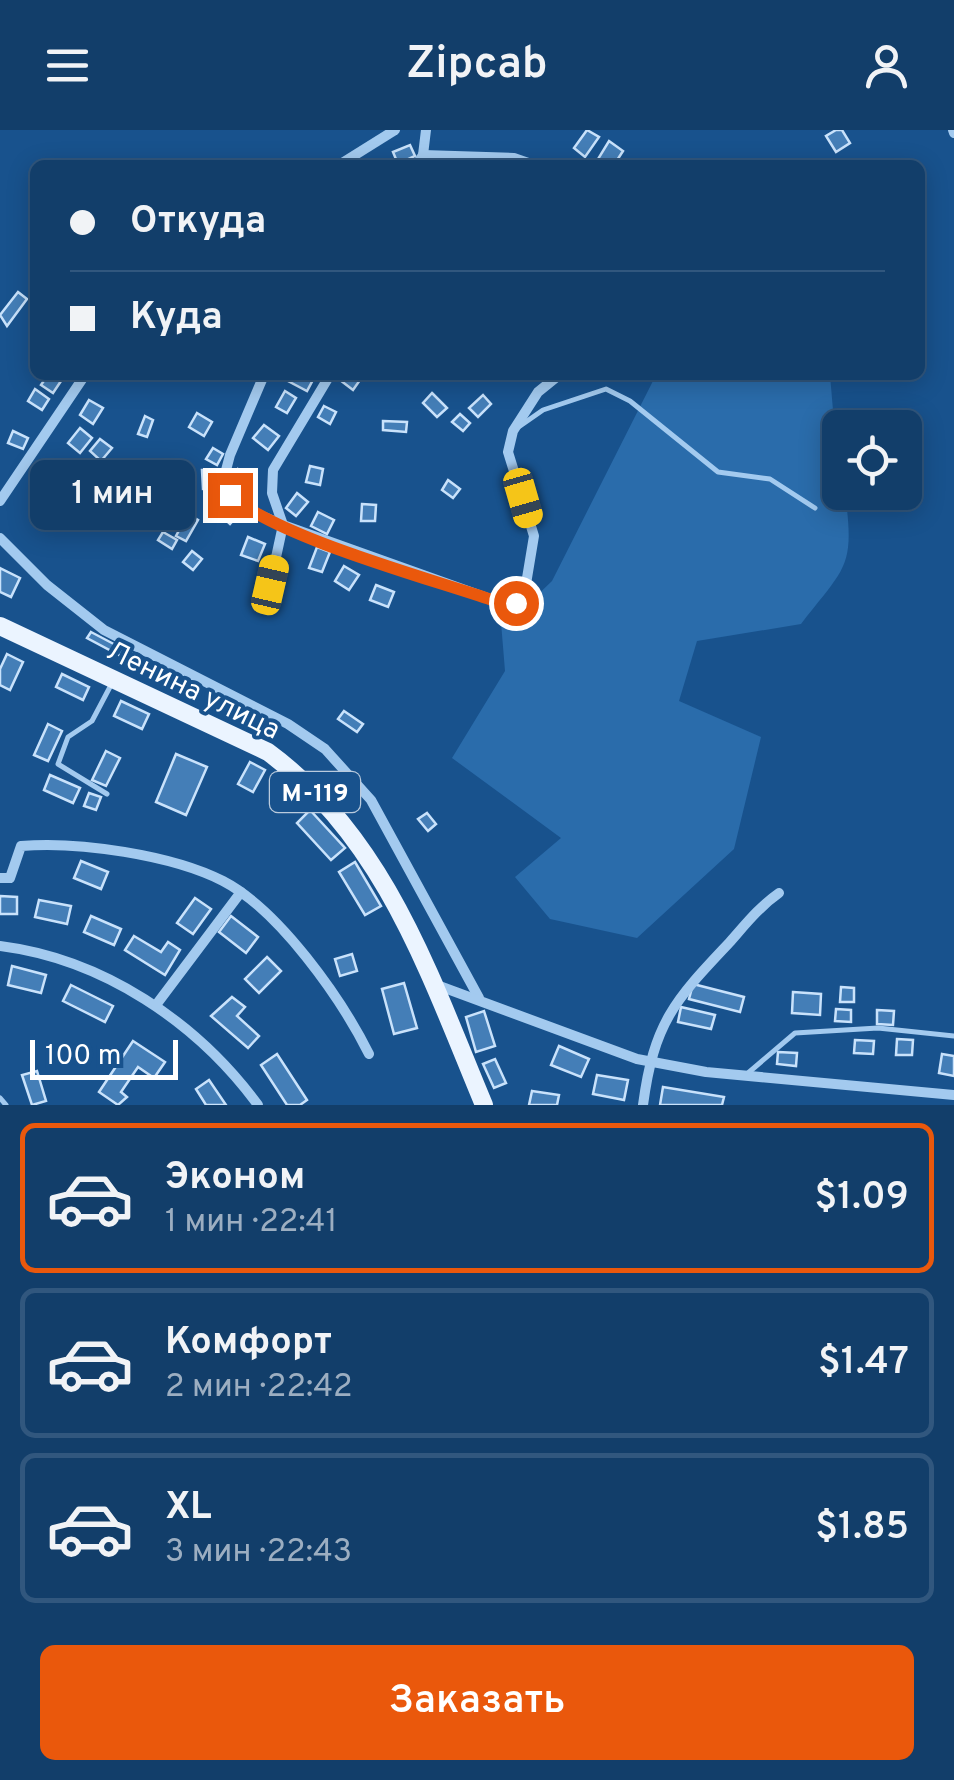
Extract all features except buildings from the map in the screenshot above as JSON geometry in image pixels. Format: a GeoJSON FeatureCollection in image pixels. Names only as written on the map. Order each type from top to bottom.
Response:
{"type":"FeatureCollection","features":[{"type":"Feature","properties":{"kind":"main road","name":"Ленина улица"},"geometry":{"type":"LineString","coordinates":[[0,626],[268,752],[305,780],[353,835],[405,918],[484,1105]]}},
{"type":"Feature","properties":{"kind":"street"},"geometry":{"type":"LineString","coordinates":[[346,160],[394,130]]}},
{"type":"Feature","properties":{"kind":"street"},"geometry":{"type":"LineString","coordinates":[[426,130],[420,160],[520,160]]}},
{"type":"Feature","properties":{"kind":"street"},"geometry":{"type":"LineString","coordinates":[[0,501],[81,380]]}},
{"type":"Feature","properties":{"kind":"street"},"geometry":{"type":"LineString","coordinates":[[262,380],[225,474],[230,495],[244,508],[492,600],[516,603],[524,596],[534,536],[508,452],[514,431],[538,392],[553,380]]}},
{"type":"Feature","properties":{"kind":"street"},"geometry":{"type":"LineString","coordinates":[[270,585],[283,525],[272,493],[274,470],[327,380]]}},
{"type":"Feature","properties":{"kind":"street"},"geometry":{"type":"LineString","coordinates":[[0,538],[47,585],[104,630],[288,724],[325,749],[379,813],[479,998]]}},
{"type":"Feature","properties":{"kind":"street"},"geometry":{"type":"LineString","coordinates":[[0,878],[10,878],[21,846],[54,843],[163,863],[221,880],[276,922],[344,1004],[369,1054]]}},
{"type":"Feature","properties":{"kind":"street"},"geometry":{"type":"LineString","coordinates":[[156,1006],[241,892]]}},
{"type":"Feature","properties":{"kind":"street"},"geometry":{"type":"LineString","coordinates":[[643,1105],[649,1061],[674,1002],[761,906],[779,893]]}},
{"type":"Feature","properties":{"kind":"street"},"geometry":{"type":"LineString","coordinates":[[0,946],[91,969],[156,1006],[217,1057],[258,1105]]}},
{"type":"Feature","properties":{"kind":"street"},"geometry":{"type":"LineString","coordinates":[[433,984],[649,1061],[746,1076],[954,1094]]}},
{"type":"Feature","properties":{"kind":"lane"},"geometry":{"type":"LineString","coordinates":[[514,431],[544,410],[606,389],[630,401],[718,472],[770,480],[815,508]]}},
{"type":"Feature","properties":{"kind":"lane"},"geometry":{"type":"LineString","coordinates":[[107,794],[58,764],[68,737],[92,721],[114,681]]}},
{"type":"Feature","properties":{"kind":"lane"},"geometry":{"type":"LineString","coordinates":[[746,1076],[795,1032],[878,1028],[954,1036]]}},
{"type":"Feature","properties":{"kind":"lane"},"geometry":{"type":"LineString","coordinates":[[0,1098],[6,1105]]}},
{"type":"Feature","properties":{"kind":"shaded area"},"geometry":{"type":"Polygon","coordinates":[[[653,380],[830,380],[833,410],[822,410],[822,510],[847,510],[849,537],[844,565],[801,624],[697,641],[679,701],[761,737],[734,849],[637,938],[550,919],[515,877],[561,838],[452,758],[505,671],[500,610],[524,608],[552,581],[653,380]]]}},
{"type":"Feature","properties":{"kind":"route"},"geometry":{"type":"LineString","coordinates":[[230,495],[244,508],[283,525],[492,600],[516,603]]}}]}
